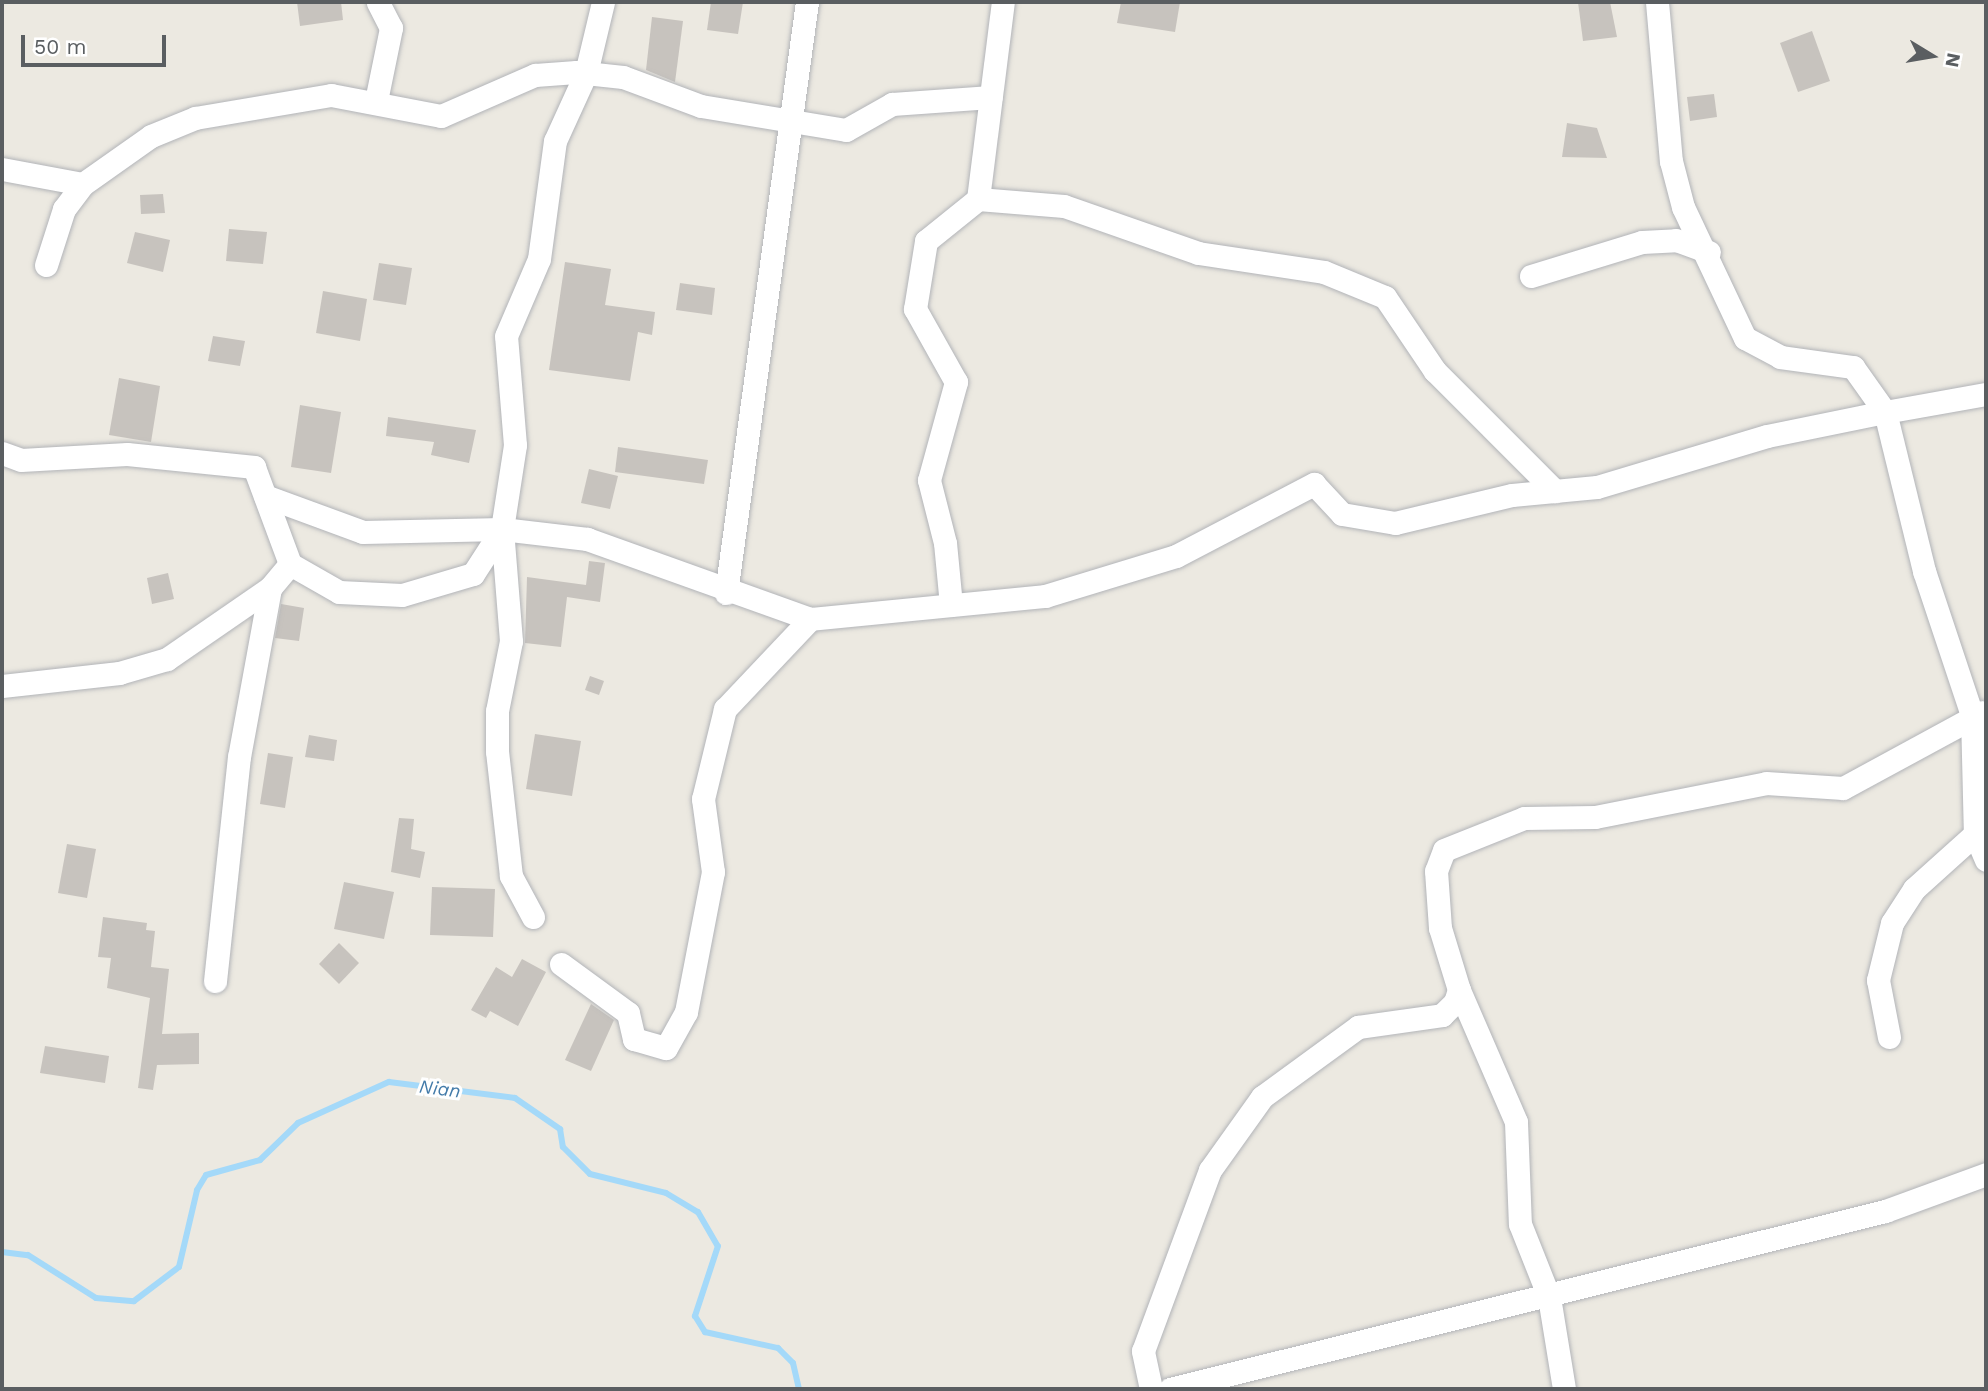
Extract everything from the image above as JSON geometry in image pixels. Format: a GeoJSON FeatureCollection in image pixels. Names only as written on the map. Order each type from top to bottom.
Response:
{"type":"FeatureCollection","features":[{"type":"Feature","properties":{"kind":"street"},"geometry":{"type":"LineString","coordinates":[[376,102],[390,27],[378,2]]}},
{"type":"Feature","properties":{"kind":"street"},"geometry":{"type":"LineString","coordinates":[[533,917],[511,876],[497,752],[497,711],[511,641],[502,529],[515,445],[506,336],[539,259],[555,142],[586,73],[603,2]]}},
{"type":"Feature","properties":{"kind":"street"},"geometry":{"type":"LineString","coordinates":[[726,593],[793,121],[807,2]]}},
{"type":"Feature","properties":{"kind":"street"},"geometry":{"type":"LineString","coordinates":[[951,606],[946,542],[929,480],[956,382],[915,309],[926,242],[978,199],[1003,2]]}},
{"type":"Feature","properties":{"kind":"street"},"geometry":{"type":"LineString","coordinates":[[1657,2],[1671,160],[1683,207],[1709,252],[1745,338],[1780,357],[1853,367],[1885,412],[1924,571],[1979,713],[1975,834],[1986,860]]}},
{"type":"Feature","properties":{"kind":"street"},"geometry":{"type":"LineString","coordinates":[[46,265],[64,209],[83,184],[151,136],[195,118],[331,95],[376,102],[407,113],[441,116],[536,75],[586,73],[623,77],[701,106],[846,130],[892,104],[991,97]]}},
{"type":"Feature","properties":{"kind":"street"},"geometry":{"type":"LineString","coordinates":[[2,169],[83,184]]}},
{"type":"Feature","properties":{"kind":"street"},"geometry":{"type":"LineString","coordinates":[[978,199],[1064,206],[1198,253],[1324,272],[1385,298],[1435,371],[1555,491]]}},
{"type":"Feature","properties":{"kind":"street"},"geometry":{"type":"LineString","coordinates":[[1531,276],[1642,242],[1676,240],[1709,252]]}},
{"type":"Feature","properties":{"kind":"street"},"geometry":{"type":"LineString","coordinates":[[265,496],[363,532],[502,529],[587,539],[726,593],[810,619],[1045,596],[1176,556],[1314,484],[1342,514],[1395,523],[1555,491],[1597,487],[1767,436],[1986,394]]}},
{"type":"Feature","properties":{"kind":"street"},"geometry":{"type":"LineString","coordinates":[[2,453],[20,460],[127,454],[254,467],[290,564],[339,592],[402,595],[473,574],[502,529]]}},
{"type":"Feature","properties":{"kind":"street"},"geometry":{"type":"LineString","coordinates":[[2,686],[119,673],[167,659],[270,587],[290,564]]}},
{"type":"Feature","properties":{"kind":"street"},"geometry":{"type":"LineString","coordinates":[[215,981],[241,743],[270,587]]}},
{"type":"Feature","properties":{"kind":"street"},"geometry":{"type":"LineString","coordinates":[[561,964],[628,1013],[634,1039],[666,1048],[686,1012],[713,872],[703,799],[725,709],[810,619]]}},
{"type":"Feature","properties":{"kind":"street"},"geometry":{"type":"LineString","coordinates":[[1563,1389],[1549,1297],[1520,1224],[1516,1122],[1458,990],[1440,928],[1436,871],[1444,850],[1524,818],[1595,817],[1766,783],[1843,788],[1979,713]]}},
{"type":"Feature","properties":{"kind":"street"},"geometry":{"type":"LineString","coordinates":[[1889,1037],[1878,980],[1892,923],[1914,889],[1975,834]]}},
{"type":"Feature","properties":{"kind":"street"},"geometry":{"type":"LineString","coordinates":[[1151,1389],[1143,1351],[1210,1170],[1262,1097],[1357,1027],[1442,1015],[1458,990]]}},
{"type":"Feature","properties":{"kind":"street"},"geometry":{"type":"LineString","coordinates":[[1170,1389],[1549,1297],[1747,1241],[1885,1211],[1986,1174]]}},
{"type":"Feature","properties":{"kind":"building"},"geometry":{"type":"Polygon","coordinates":[[[297,2],[341,2],[343,20],[300,26],[297,2]]]}},
{"type":"Feature","properties":{"kind":"building"},"geometry":{"type":"Polygon","coordinates":[[[711,2],[743,2],[738,34],[707,30],[711,2]]]}},
{"type":"Feature","properties":{"kind":"building"},"geometry":{"type":"Polygon","coordinates":[[[1121,2],[1180,2],[1175,32],[1117,23],[1121,2]]]}},
{"type":"Feature","properties":{"kind":"building"},"geometry":{"type":"Polygon","coordinates":[[[1578,2],[1610,2],[1617,37],[1583,41],[1578,2]]]}},
{"type":"Feature","properties":{"kind":"building"},"geometry":{"type":"Polygon","coordinates":[[[652,17],[683,21],[675,82],[646,70],[652,17]]]}},
{"type":"Feature","properties":{"kind":"building"},"geometry":{"type":"Polygon","coordinates":[[[1812,31],[1830,81],[1798,92],[1780,43],[1812,31]]]}},
{"type":"Feature","properties":{"kind":"building"},"geometry":{"type":"Polygon","coordinates":[[[1714,94],[1717,117],[1690,121],[1687,97],[1714,94]]]}},
{"type":"Feature","properties":{"kind":"building"},"geometry":{"type":"Polygon","coordinates":[[[1567,123],[1597,128],[1607,158],[1562,157],[1567,123]]]}},
{"type":"Feature","properties":{"kind":"building"},"geometry":{"type":"Polygon","coordinates":[[[163,194],[165,213],[141,214],[140,195],[163,194]]]}},
{"type":"Feature","properties":{"kind":"building"},"geometry":{"type":"Polygon","coordinates":[[[229,229],[267,232],[263,264],[226,261],[229,229]]]}},
{"type":"Feature","properties":{"kind":"building"},"geometry":{"type":"Polygon","coordinates":[[[135,232],[170,240],[163,272],[127,263],[135,232]]]}},
{"type":"Feature","properties":{"kind":"building"},"geometry":{"type":"Polygon","coordinates":[[[565,262],[611,269],[605,305],[655,312],[652,335],[638,332],[630,381],[549,370],[565,262]]]}},
{"type":"Feature","properties":{"kind":"building"},"geometry":{"type":"Polygon","coordinates":[[[379,263],[412,268],[406,305],[373,300],[379,263]]]}},
{"type":"Feature","properties":{"kind":"building"},"geometry":{"type":"Polygon","coordinates":[[[680,283],[715,288],[712,315],[676,310],[680,283]]]}},
{"type":"Feature","properties":{"kind":"building"},"geometry":{"type":"Polygon","coordinates":[[[323,291],[367,299],[360,341],[316,333],[323,291]]]}},
{"type":"Feature","properties":{"kind":"building"},"geometry":{"type":"Polygon","coordinates":[[[213,336],[245,341],[240,366],[208,361],[213,336]]]}},
{"type":"Feature","properties":{"kind":"building"},"geometry":{"type":"Polygon","coordinates":[[[119,378],[160,386],[151,442],[109,435],[119,378]]]}},
{"type":"Feature","properties":{"kind":"building"},"geometry":{"type":"Polygon","coordinates":[[[300,405],[341,412],[331,473],[291,467],[300,405]]]}},
{"type":"Feature","properties":{"kind":"building"},"geometry":{"type":"Polygon","coordinates":[[[388,417],[476,430],[469,463],[431,455],[434,442],[386,436],[388,417]]]}},
{"type":"Feature","properties":{"kind":"building"},"geometry":{"type":"Polygon","coordinates":[[[618,447],[708,460],[704,484],[615,472],[618,447]]]}},
{"type":"Feature","properties":{"kind":"building"},"geometry":{"type":"Polygon","coordinates":[[[589,469],[618,476],[610,509],[581,503],[589,469]]]}},
{"type":"Feature","properties":{"kind":"building"},"geometry":{"type":"Polygon","coordinates":[[[589,561],[605,563],[600,602],[567,597],[561,647],[525,643],[527,577],[586,585],[589,561]]]}},
{"type":"Feature","properties":{"kind":"building"},"geometry":{"type":"Polygon","coordinates":[[[168,573],[174,599],[152,604],[147,578],[168,573]]]}},
{"type":"Feature","properties":{"kind":"building"},"geometry":{"type":"Polygon","coordinates":[[[281,604],[304,608],[299,641],[275,638],[281,604]]]}},
{"type":"Feature","properties":{"kind":"building"},"geometry":{"type":"Polygon","coordinates":[[[590,676],[604,681],[599,695],[585,690],[590,676]]]}},
{"type":"Feature","properties":{"kind":"building"},"geometry":{"type":"Polygon","coordinates":[[[535,734],[581,741],[572,796],[526,789],[535,734]]]}},
{"type":"Feature","properties":{"kind":"building"},"geometry":{"type":"Polygon","coordinates":[[[309,735],[337,740],[334,761],[305,757],[309,735]]]}},
{"type":"Feature","properties":{"kind":"building"},"geometry":{"type":"Polygon","coordinates":[[[268,753],[293,757],[285,808],[260,804],[268,753]]]}},
{"type":"Feature","properties":{"kind":"building"},"geometry":{"type":"Polygon","coordinates":[[[399,818],[414,819],[411,849],[425,852],[420,878],[391,872],[399,818]]]}},
{"type":"Feature","properties":{"kind":"building"},"geometry":{"type":"Polygon","coordinates":[[[67,844],[96,849],[87,898],[58,893],[67,844]]]}},
{"type":"Feature","properties":{"kind":"building"},"geometry":{"type":"Polygon","coordinates":[[[344,882],[394,892],[384,939],[334,929],[344,882]]]}},
{"type":"Feature","properties":{"kind":"building"},"geometry":{"type":"Polygon","coordinates":[[[432,887],[495,889],[493,937],[430,935],[432,887]]]}},
{"type":"Feature","properties":{"kind":"building"},"geometry":{"type":"Polygon","coordinates":[[[103,917],[147,923],[146,930],[155,931],[151,967],[169,969],[162,1034],[199,1033],[199,1064],[157,1065],[153,1090],[138,1088],[150,998],[107,988],[111,958],[98,957],[103,917]]]}},
{"type":"Feature","properties":{"kind":"building"},"geometry":{"type":"Polygon","coordinates":[[[339,943],[359,963],[339,984],[319,964],[339,943]]]}},
{"type":"Feature","properties":{"kind":"building"},"geometry":{"type":"Polygon","coordinates":[[[522,959],[546,972],[518,1026],[490,1011],[486,1018],[471,1010],[496,967],[512,977],[522,959]]]}},
{"type":"Feature","properties":{"kind":"building"},"geometry":{"type":"Polygon","coordinates":[[[591,1004],[614,1020],[591,1071],[565,1060],[591,1004]]]}},
{"type":"Feature","properties":{"kind":"building"},"geometry":{"type":"Polygon","coordinates":[[[45,1046],[109,1056],[105,1083],[40,1073],[45,1046]]]}},
{"type":"Feature","properties":{"kind":"waterway","name":"Nian"},"geometry":{"type":"LineString","coordinates":[[2,1252],[28,1255],[96,1298],[134,1301],[179,1267],[197,1190],[206,1175],[260,1160],[298,1123],[389,1082],[515,1098],[560,1129],[563,1147],[590,1174],[666,1193],[698,1212],[718,1246],[695,1316],[705,1332],[778,1348],[793,1363],[799,1389]]}}]}
